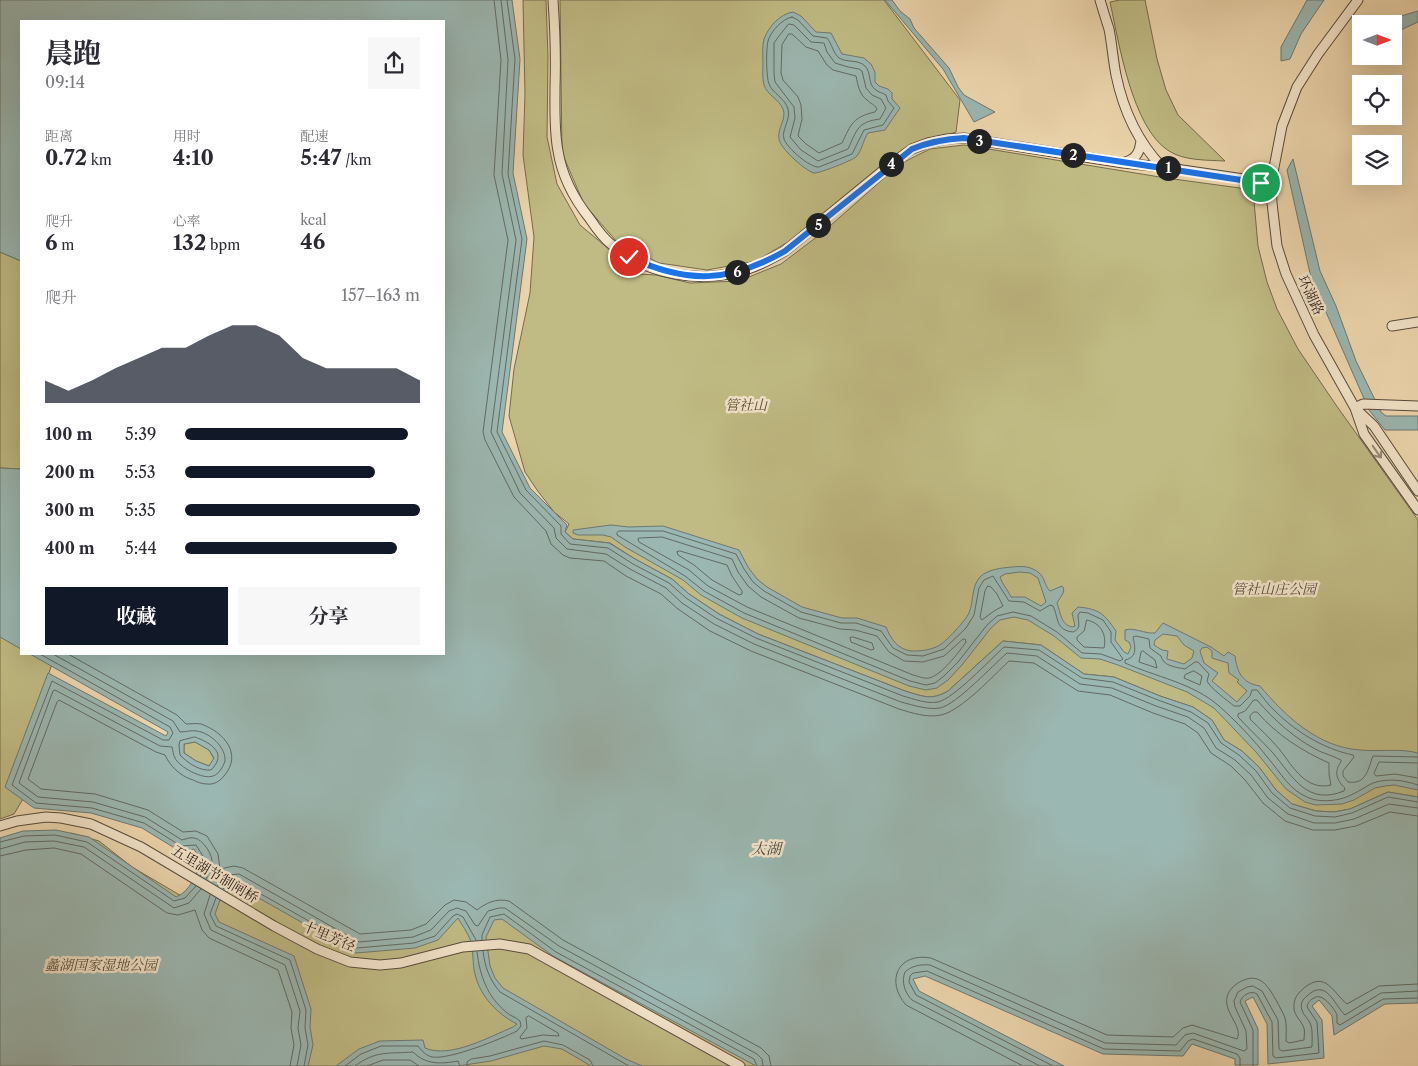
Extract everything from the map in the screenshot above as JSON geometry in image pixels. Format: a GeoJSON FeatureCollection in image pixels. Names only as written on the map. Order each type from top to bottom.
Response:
{"type":"FeatureCollection","features":[{"type":"Feature","properties":{"kind":"street"},"geometry":{"type":"LineString","coordinates":[[553,0],[556,39],[555,127],[558,152],[571,191],[611,245],[629,257],[664,272],[681,275],[727,274],[766,262],[785,251],[912,149],[947,139],[964,138],[1123,163],[1271,183]]}},
{"type":"Feature","properties":{"kind":"street"},"geometry":{"type":"LineString","coordinates":[[1100,0],[1109,31],[1116,76],[1123,99],[1140,140],[1162,167]]}},
{"type":"Feature","properties":{"kind":"street","name":"环湖路"},"geometry":{"type":"LineString","coordinates":[[1358,0],[1318,54],[1298,87],[1282,126],[1271,183],[1277,246],[1286,274],[1314,335],[1359,406],[1418,490]]}},
{"type":"Feature","properties":{"kind":"street"},"geometry":{"type":"LineString","coordinates":[[1123,163],[1137,156],[1140,140]]}},
{"type":"Feature","properties":{"kind":"street"},"geometry":{"type":"LineString","coordinates":[[1392,326],[1418,322]]}},
{"type":"Feature","properties":{"kind":"street"},"geometry":{"type":"LineString","coordinates":[[1359,406],[1418,406]]}},
{"type":"Feature","properties":{"kind":"street","name":"环湖路"},"geometry":{"type":"LineString","coordinates":[[1359,406],[1364,434],[1418,510]]}},
{"type":"Feature","properties":{"kind":"street","name":"五里湖节制闸桥"},"geometry":{"type":"LineString","coordinates":[[0,826],[31,819],[61,818],[91,824],[141,847],[274,926]]}},
{"type":"Feature","properties":{"kind":"street","name":"十里芳径"},"geometry":{"type":"LineString","coordinates":[[274,926],[317,949],[350,962],[380,965],[401,964],[462,947],[500,944],[529,950],[740,1066]]}},
{"type":"Feature","properties":{"kind":"green space"},"geometry":{"type":"Polygon","coordinates":[[[523,0],[546,0],[548,56],[547,137],[557,184],[580,225],[639,274],[656,275],[690,283],[739,281],[781,264],[822,233],[900,164],[930,149],[964,145],[1166,178],[1240,188],[1254,201],[1258,246],[1267,282],[1277,309],[1298,349],[1418,520],[1418,797],[1388,792],[1350,809],[1334,812],[1316,811],[1292,804],[1276,790],[1259,767],[1242,751],[1224,740],[1212,720],[1193,707],[1114,677],[1084,674],[1041,645],[1003,641],[948,691],[931,697],[905,691],[758,634],[719,614],[689,594],[672,579],[610,543],[573,539],[565,532],[569,524],[554,512],[525,472],[509,416],[514,369],[530,293],[534,237],[523,155],[525,94],[523,0]]]}},
{"type":"Feature","properties":{"kind":"green space"},"geometry":{"type":"Polygon","coordinates":[[[560,0],[884,0],[960,100],[956,132],[908,147],[798,236],[756,261],[707,270],[659,263],[617,242],[584,204],[562,153],[560,0]]]}},
{"type":"Feature","properties":{"kind":"green space"},"geometry":{"type":"Polygon","coordinates":[[[1145,0],[1157,59],[1166,90],[1178,115],[1225,161],[1196,159],[1175,154],[1156,140],[1145,124],[1129,83],[1110,2],[1145,0]]]}},
{"type":"Feature","properties":{"kind":"green space"},"geometry":{"type":"Polygon","coordinates":[[[0,252],[20,261],[20,469],[0,468],[0,252]]]}},
{"type":"Feature","properties":{"kind":"green space"},"geometry":{"type":"Polygon","coordinates":[[[0,636],[20,647],[20,655],[35,655],[52,664],[12,783],[26,794],[14,814],[0,819],[0,636]]]}},
{"type":"Feature","properties":{"kind":"green space"},"geometry":{"type":"Polygon","coordinates":[[[195,742],[209,750],[214,759],[209,766],[196,761],[184,753],[184,744],[195,742]]]}},
{"type":"Feature","properties":{"kind":"green space","name":"蠡湖国家湿地公园"},"geometry":{"type":"Polygon","coordinates":[[[71,833],[99,841],[132,867],[212,914],[231,874],[457,915],[470,919],[479,971],[531,1028],[416,1066],[0,1066],[71,833]]]}},
{"type":"Feature","properties":{"kind":"green space"},"geometry":{"type":"Polygon","coordinates":[[[506,911],[778,1066],[628,1066],[491,981],[482,935],[489,917],[506,911]]]}},
{"type":"Feature","properties":{"kind":"green space"},"geometry":{"type":"Polygon","coordinates":[[[546,1042],[601,1066],[453,1066],[546,1042]]]}},
{"type":"Feature","properties":{"kind":"water","name":"太湖"},"geometry":{"type":"Polygon","coordinates":[[[0,0],[512,0],[520,59],[513,173],[527,239],[502,432],[530,488],[567,525],[565,532],[573,539],[609,543],[672,579],[689,594],[719,614],[758,634],[905,691],[931,697],[948,691],[1003,641],[1041,645],[1084,674],[1114,677],[1193,707],[1212,720],[1224,740],[1242,751],[1259,767],[1276,790],[1292,804],[1316,811],[1334,812],[1350,809],[1388,792],[1418,797],[1418,1003],[1385,1004],[1334,1035],[1332,1016],[1319,1000],[1312,1006],[1322,1020],[1324,1058],[1268,1064],[1267,1024],[1253,997],[1245,1001],[1258,1029],[1258,1065],[1235,1065],[1235,1059],[1192,1044],[1183,1056],[1103,1054],[925,976],[913,979],[919,991],[1064,1066],[756,1066],[553,956],[502,919],[494,920],[486,937],[490,966],[495,978],[503,988],[626,1059],[642,1066],[591,1066],[562,1049],[544,1046],[491,1061],[458,1066],[336,1066],[359,1049],[380,1041],[423,1040],[425,1048],[435,1051],[446,1051],[481,1041],[517,1024],[496,1010],[481,990],[474,970],[470,939],[458,918],[438,940],[415,948],[356,953],[234,884],[220,900],[215,914],[219,922],[294,956],[311,1009],[310,1027],[313,1045],[308,1066],[0,1066],[0,838],[23,831],[56,830],[89,837],[176,897],[189,887],[201,862],[194,849],[181,852],[142,828],[91,813],[34,808],[5,787],[48,673],[166,736],[168,732],[32,655],[445,655],[445,20],[20,20],[20,261],[0,252],[0,0]],[[195,742],[184,744],[184,753],[196,761],[209,766],[214,758],[209,750],[195,742]]]}},
{"type":"Feature","properties":{"kind":"water"},"geometry":{"type":"Polygon","coordinates":[[[885,0],[892,0],[900,11],[910,19],[914,28],[949,68],[964,95],[995,112],[974,122],[943,69],[885,0]]]}},
{"type":"Feature","properties":{"kind":"water"},"geometry":{"type":"Polygon","coordinates":[[[1307,0],[1324,0],[1301,34],[1290,59],[1281,61],[1281,47],[1307,0]]]}},
{"type":"Feature","properties":{"kind":"water"},"geometry":{"type":"Polygon","coordinates":[[[1418,11],[1418,22],[1402,29],[1402,16],[1418,11]]]}},
{"type":"Feature","properties":{"kind":"water"},"geometry":{"type":"Polygon","coordinates":[[[793,12],[801,16],[816,32],[831,33],[842,54],[864,58],[871,64],[875,72],[875,82],[892,93],[892,99],[900,108],[885,130],[868,133],[856,157],[817,173],[810,171],[799,163],[780,143],[779,131],[784,116],[783,109],[779,102],[768,92],[763,82],[764,39],[776,21],[784,15],[793,12]]]}},
{"type":"Feature","properties":{"kind":"water"},"geometry":{"type":"Polygon","coordinates":[[[1293,159],[1320,271],[1336,306],[1356,361],[1381,412],[1386,416],[1418,416],[1418,430],[1385,430],[1369,410],[1311,278],[1287,170],[1293,159]]]}},
{"type":"Feature","properties":{"kind":"water"},"geometry":{"type":"Polygon","coordinates":[[[0,468],[20,469],[20,648],[0,637],[0,468]]]}},
{"type":"Feature","properties":{"kind":"water"},"geometry":{"type":"Polygon","coordinates":[[[611,525],[629,527],[663,526],[739,550],[757,579],[767,587],[802,607],[842,618],[857,618],[886,627],[890,636],[899,646],[912,651],[926,650],[938,646],[955,631],[969,613],[975,585],[983,574],[1000,568],[1029,568],[1040,574],[1050,591],[1062,586],[1064,590],[1057,603],[1062,618],[1068,626],[1075,626],[1072,613],[1078,607],[1097,611],[1105,616],[1112,625],[1116,631],[1115,640],[1124,652],[1128,654],[1131,647],[1129,642],[1125,640],[1125,630],[1132,629],[1155,633],[1163,623],[1211,647],[1224,656],[1228,652],[1235,656],[1239,672],[1245,679],[1254,685],[1260,686],[1292,719],[1317,737],[1345,748],[1418,753],[1418,790],[1394,785],[1375,788],[1354,800],[1342,804],[1316,805],[1305,802],[1286,789],[1256,752],[1214,708],[1187,692],[1118,665],[1100,659],[1081,658],[1054,636],[1028,620],[1014,617],[1000,620],[991,628],[962,665],[948,680],[937,688],[926,690],[909,686],[742,618],[701,595],[683,580],[611,537],[603,535],[578,535],[573,533],[573,530],[611,525]],[[1030,573],[1005,574],[1000,577],[1011,597],[1025,597],[1041,606],[1046,602],[1038,578],[1030,573]],[[1163,634],[1155,640],[1154,645],[1168,651],[1167,659],[1184,664],[1192,658],[1194,651],[1184,645],[1177,636],[1163,634]],[[1207,647],[1202,648],[1200,651],[1204,663],[1218,673],[1212,681],[1237,702],[1247,691],[1237,682],[1239,680],[1229,673],[1228,663],[1212,658],[1212,651],[1207,647]]]}},
{"type":"Feature","properties":{"kind":"route"},"geometry":{"type":"LineString","coordinates":[[629,257],[664,272],[702,276],[727,274],[766,262],[785,251],[912,149],[947,139],[964,138],[1261,183]]}},
{"type":"Feature","properties":{"kind":"park label","name":"管社山"},"geometry":{"type":"Point","coordinates":[746,405]}},
{"type":"Feature","properties":{"kind":"park label","name":"管社山庄公园"},"geometry":{"type":"Point","coordinates":[1274,589]}}]}
